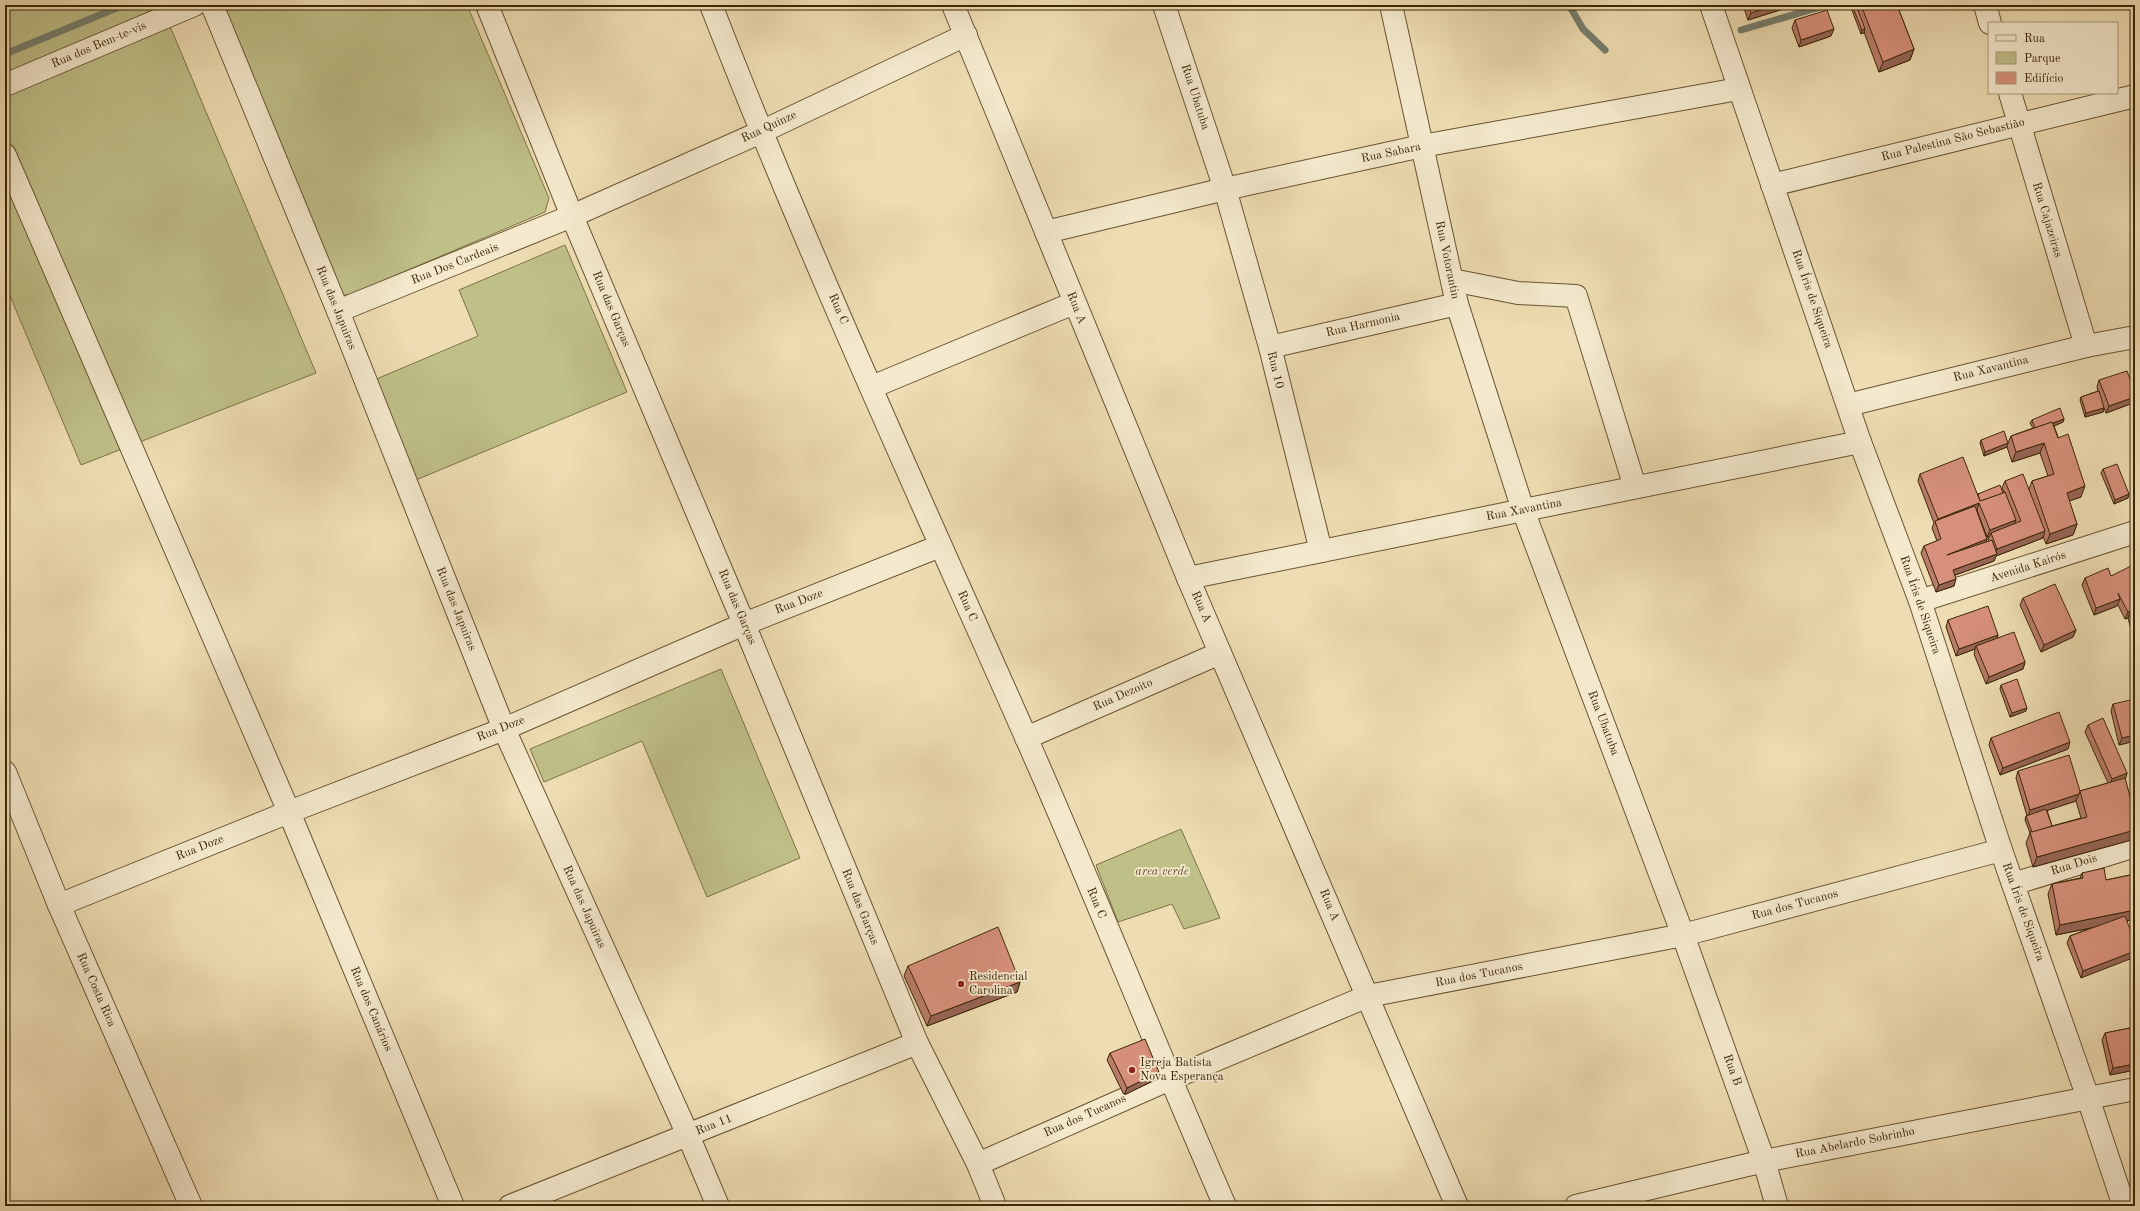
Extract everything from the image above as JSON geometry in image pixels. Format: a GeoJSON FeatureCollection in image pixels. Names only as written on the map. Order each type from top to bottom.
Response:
{"type":"FeatureCollection","features":[{"type":"Feature","properties":{"kind":"street","name":"Rua dos Bem-te-vis"},"geometry":{"type":"LineString","coordinates":[[5,85],[194,5]]}},
{"type":"Feature","properties":{"kind":"street","name":"Rua das Japuiras"},"geometry":{"type":"LineString","coordinates":[[212,5],[338,312],[504,729],[688,1135],[718,1206]]}},
{"type":"Feature","properties":{"kind":"street","name":"Rua das Garças"},"geometry":{"type":"LineString","coordinates":[[487,5],[572,216],[744,624],[917,1043],[978,1164],[995,1206]]}},
{"type":"Feature","properties":{"kind":"street","name":"Rua C"},"geometry":{"type":"LineString","coordinates":[[711,5],[761,132],[940,546],[1026,738],[1225,1206]]}},
{"type":"Feature","properties":{"kind":"street","name":"Rua A"},"geometry":{"type":"LineString","coordinates":[[953,5],[1188,578],[1457,1206]]}},
{"type":"Feature","properties":{"kind":"street","name":"Rua Ubatuba"},"geometry":{"type":"LineString","coordinates":[[1164,5],[1225,189]]}},
{"type":"Feature","properties":{"kind":"street","name":"Rua Votorantin"},"geometry":{"type":"LineString","coordinates":[[1391,5],[1457,304],[1524,510]]}},
{"type":"Feature","properties":{"kind":"street","name":"Rua Íris de Siqueira"},"geometry":{"type":"LineString","coordinates":[[1711,5],[1738,89],[1860,442],[1920,601],[2001,850],[2088,1098],[2124,1206]]}},
{"type":"Feature","properties":{"kind":"street"},"geometry":{"type":"LineString","coordinates":[[1985,5],[1990,22]]}},
{"type":"Feature","properties":{"kind":"street","name":"Rua Quinze"},"geometry":{"type":"LineString","coordinates":[[572,216],[761,132],[966,35]]}},
{"type":"Feature","properties":{"kind":"street","name":"Rua Sabara"},"geometry":{"type":"LineString","coordinates":[[1046,232],[1225,189],[1422,146],[1738,89]]}},
{"type":"Feature","properties":{"kind":"street","name":"Rua Cajazeiras"},"geometry":{"type":"LineString","coordinates":[[2010,94],[2018,124],[2086,346]]}},
{"type":"Feature","properties":{"kind":"street","name":"Rua Palestina São Sebastião"},"geometry":{"type":"LineString","coordinates":[[1772,185],[2135,96]]}},
{"type":"Feature","properties":{"kind":"street","name":"Rua dos Canários"},"geometry":{"type":"LineString","coordinates":[[5,155],[289,812],[453,1206]]}},
{"type":"Feature","properties":{"kind":"street","name":"Rua 10"},"geometry":{"type":"LineString","coordinates":[[1225,189],[1270,347],[1321,551]]}},
{"type":"Feature","properties":{"kind":"street","name":"Rua Dos Cardeais"},"geometry":{"type":"LineString","coordinates":[[338,312],[572,216]]}},
{"type":"Feature","properties":{"kind":"street"},"geometry":{"type":"LineString","coordinates":[[1452,280],[1518,293],[1576,296],[1635,487]]}},
{"type":"Feature","properties":{"kind":"street"},"geometry":{"type":"LineString","coordinates":[[872,387],[1074,303]]}},
{"type":"Feature","properties":{"kind":"street","name":"Rua Harmonia"},"geometry":{"type":"LineString","coordinates":[[1270,347],[1457,304]]}},
{"type":"Feature","properties":{"kind":"street","name":"Rua Xavantina"},"geometry":{"type":"LineString","coordinates":[[1848,405],[2086,346],[2135,337]]}},
{"type":"Feature","properties":{"kind":"street","name":"Rua Xavantina"},"geometry":{"type":"LineString","coordinates":[[1188,578],[1860,442]]}},
{"type":"Feature","properties":{"kind":"street","name":"Rua Ubatuba"},"geometry":{"type":"LineString","coordinates":[[1524,510],[1683,935]]}},
{"type":"Feature","properties":{"kind":"street","name":"Avenida Kairós"},"geometry":{"type":"LineString","coordinates":[[1920,601],[2135,532]]}},
{"type":"Feature","properties":{"kind":"street","name":"Rua Doze"},"geometry":{"type":"LineString","coordinates":[[59,905],[289,812],[504,729],[744,624],[940,546]]}},
{"type":"Feature","properties":{"kind":"street","name":"Rua Dezoito"},"geometry":{"type":"LineString","coordinates":[[1026,738],[1220,653]]}},
{"type":"Feature","properties":{"kind":"street","name":"Rua Costa Rica"},"geometry":{"type":"LineString","coordinates":[[5,772],[59,905],[191,1206]]}},
{"type":"Feature","properties":{"kind":"street","name":"Rua Dois"},"geometry":{"type":"LineString","coordinates":[[2013,884],[2135,846]]}},
{"type":"Feature","properties":{"kind":"street","name":"Rua dos Tucanos"},"geometry":{"type":"LineString","coordinates":[[978,1164],[1170,1079],[1368,996],[1683,935],[2001,850]]}},
{"type":"Feature","properties":{"kind":"street","name":"Rua B"},"geometry":{"type":"LineString","coordinates":[[1683,935],[1764,1161],[1777,1206]]}},
{"type":"Feature","properties":{"kind":"street","name":"Rua 11"},"geometry":{"type":"LineString","coordinates":[[510,1206],[917,1043]]}},
{"type":"Feature","properties":{"kind":"street","name":"Rua Abelardo Sobrinho"},"geometry":{"type":"LineString","coordinates":[[1576,1206],[1764,1161],[2135,1089]]}},
{"type":"Feature","properties":{"kind":"green space"},"geometry":{"type":"Polygon","coordinates":[[[5,5],[178,5],[5,78],[5,5]]]}},
{"type":"Feature","properties":{"kind":"green space"},"geometry":{"type":"Polygon","coordinates":[[[218,5],[467,5],[549,198],[545,212],[349,295],[340,295],[218,5]]]}},
{"type":"Feature","properties":{"kind":"green space"},"geometry":{"type":"Polygon","coordinates":[[[169,24],[316,373],[81,465],[5,284],[5,97],[169,24]]]}},
{"type":"Feature","properties":{"kind":"green space"},"geometry":{"type":"Polygon","coordinates":[[[565,245],[627,392],[416,480],[374,380],[478,336],[459,290],[565,245]]]}},
{"type":"Feature","properties":{"kind":"green space"},"geometry":{"type":"Polygon","coordinates":[[[721,669],[800,858],[707,897],[642,741],[544,782],[530,749],[721,669]]]}},
{"type":"Feature","properties":{"kind":"green space","name":"area verde"},"geometry":{"type":"Polygon","coordinates":[[[1181,829],[1220,918],[1184,929],[1172,904],[1118,922],[1096,865],[1181,829]]]}},
{"type":"Feature","properties":{"kind":"building"},"geometry":{"type":"Polygon","coordinates":[[[1748,5],[1776,5],[1751,13],[1748,5]]]}},
{"type":"Feature","properties":{"kind":"building"},"geometry":{"type":"Polygon","coordinates":[[[1852,5],[1856,5],[1865,29],[1862,30],[1852,5]]]}},
{"type":"Feature","properties":{"kind":"building"},"geometry":{"type":"Polygon","coordinates":[[[1861,5],[1897,5],[1914,49],[1883,62],[1861,5]]]}},
{"type":"Feature","properties":{"kind":"building"},"geometry":{"type":"Polygon","coordinates":[[[1827,10],[1834,29],[1801,40],[1795,20],[1827,10]]]}},
{"type":"Feature","properties":{"kind":"building"},"geometry":{"type":"Polygon","coordinates":[[[2127,371],[2135,397],[2109,406],[2099,380],[2127,371]]]}},
{"type":"Feature","properties":{"kind":"building"},"geometry":{"type":"Polygon","coordinates":[[[2099,391],[2104,408],[2086,413],[2081,397],[2099,391]]]}},
{"type":"Feature","properties":{"kind":"building"},"geometry":{"type":"Polygon","coordinates":[[[2060,408],[2064,419],[2035,428],[2032,420],[2060,408]]]}},
{"type":"Feature","properties":{"kind":"building"},"geometry":{"type":"Polygon","coordinates":[[[2052,422],[2058,438],[2068,434],[2085,486],[2067,493],[2077,524],[2050,534],[2032,481],[2054,474],[2044,443],[2016,452],[2011,436],[2052,422]]]}},
{"type":"Feature","properties":{"kind":"building"},"geometry":{"type":"Polygon","coordinates":[[[2004,431],[2008,443],[1985,452],[1981,440],[2004,431]]]}},
{"type":"Feature","properties":{"kind":"building"},"geometry":{"type":"Polygon","coordinates":[[[1963,457],[1980,501],[2005,492],[2016,520],[1990,530],[1979,503],[1938,519],[1920,474],[1963,457]]]}},
{"type":"Feature","properties":{"kind":"building"},"geometry":{"type":"Polygon","coordinates":[[[2117,464],[2129,494],[2115,500],[2103,469],[2117,464]]]}},
{"type":"Feature","properties":{"kind":"building"},"geometry":{"type":"Polygon","coordinates":[[[2023,474],[2045,531],[1997,549],[1991,533],[2021,521],[2005,481],[2023,474]]]}},
{"type":"Feature","properties":{"kind":"building"},"geometry":{"type":"Polygon","coordinates":[[[2000,485],[2003,493],[1980,501],[1978,494],[2000,485]]]}},
{"type":"Feature","properties":{"kind":"building"},"geometry":{"type":"Polygon","coordinates":[[[1975,506],[1987,539],[1947,555],[1992,540],[1997,554],[1953,570],[1956,579],[1939,585],[1924,546],[1941,539],[1935,521],[1975,506]]]}},
{"type":"Feature","properties":{"kind":"building"},"geometry":{"type":"Polygon","coordinates":[[[2133,565],[2135,570],[2135,609],[2128,612],[2118,593],[2120,599],[2096,608],[2085,578],[2108,568],[2111,576],[2133,565]]]}},
{"type":"Feature","properties":{"kind":"building"},"geometry":{"type":"Polygon","coordinates":[[[2055,584],[2076,630],[2044,645],[2023,598],[2055,584]]]}},
{"type":"Feature","properties":{"kind":"building"},"geometry":{"type":"Polygon","coordinates":[[[1988,606],[1998,635],[1959,649],[1948,620],[1988,606]]]}},
{"type":"Feature","properties":{"kind":"building"},"geometry":{"type":"Polygon","coordinates":[[[2135,610],[2135,629],[2130,612],[2135,610]]]}},
{"type":"Feature","properties":{"kind":"building"},"geometry":{"type":"Polygon","coordinates":[[[2014,632],[2025,662],[1989,677],[1976,646],[2014,632]]]}},
{"type":"Feature","properties":{"kind":"building"},"geometry":{"type":"Polygon","coordinates":[[[2017,679],[2027,708],[2012,713],[2001,685],[2017,679]]]}},
{"type":"Feature","properties":{"kind":"building"},"geometry":{"type":"Polygon","coordinates":[[[2135,699],[2135,735],[2122,738],[2113,704],[2135,699]]]}},
{"type":"Feature","properties":{"kind":"building"},"geometry":{"type":"Polygon","coordinates":[[[2059,712],[2070,742],[2003,768],[1991,738],[2059,712]]]}},
{"type":"Feature","properties":{"kind":"building"},"geometry":{"type":"Polygon","coordinates":[[[2103,718],[2127,773],[2112,779],[2088,725],[2103,718]]]}},
{"type":"Feature","properties":{"kind":"building"},"geometry":{"type":"Polygon","coordinates":[[[2069,755],[2080,791],[2079,794],[2030,810],[2018,771],[2069,755]]]}},
{"type":"Feature","properties":{"kind":"building"},"geometry":{"type":"Polygon","coordinates":[[[2125,778],[2135,815],[2135,830],[2037,857],[2030,832],[2087,817],[2080,791],[2125,778]]]}},
{"type":"Feature","properties":{"kind":"building"},"geometry":{"type":"Polygon","coordinates":[[[2135,795],[2135,814],[2130,797],[2135,795]]]}},
{"type":"Feature","properties":{"kind":"building"},"geometry":{"type":"Polygon","coordinates":[[[2046,809],[2052,826],[2032,832],[2026,816],[2046,809]]]}},
{"type":"Feature","properties":{"kind":"building"},"geometry":{"type":"Polygon","coordinates":[[[2104,868],[2106,880],[2135,874],[2135,910],[2060,925],[2052,884],[2083,878],[2082,873],[2104,868]]]}},
{"type":"Feature","properties":{"kind":"building"},"geometry":{"type":"Polygon","coordinates":[[[2125,916],[2135,942],[2135,951],[2083,971],[2070,936],[2125,916]]]}},
{"type":"Feature","properties":{"kind":"building","name":"Residencial Carolina"},"geometry":{"type":"Polygon","coordinates":[[[998,927],[1020,982],[931,1016],[908,966],[998,927]]]}},
{"type":"Feature","properties":{"kind":"building"},"geometry":{"type":"Polygon","coordinates":[[[2135,1027],[2135,1064],[2113,1068],[2105,1033],[2135,1027]]]}},
{"type":"Feature","properties":{"kind":"building","name":"Igreja Batista Nova Esperança"},"geometry":{"type":"Polygon","coordinates":[[[1145,1039],[1159,1072],[1127,1088],[1110,1053],[1145,1039]]]}},
{"type":"Feature","properties":{"kind":"waterway"},"geometry":{"type":"LineString","coordinates":[[5,54],[124,5]]}},
{"type":"Feature","properties":{"kind":"waterway"},"geometry":{"type":"LineString","coordinates":[[445,5],[471,5]]}},
{"type":"Feature","properties":{"kind":"waterway"},"geometry":{"type":"LineString","coordinates":[[1569,5],[1583,29],[1605,50]]}},
{"type":"Feature","properties":{"kind":"waterway"},"geometry":{"type":"LineString","coordinates":[[1741,30],[1827,5]]}},
{"type":"Feature","properties":{"kind":"place","name":"Residencial Carolina"},"geometry":{"type":"Point","coordinates":[961,984]}},
{"type":"Feature","properties":{"kind":"place","name":"Igreja Batista Nova Esperança"},"geometry":{"type":"Point","coordinates":[1132,1070]}}]}
